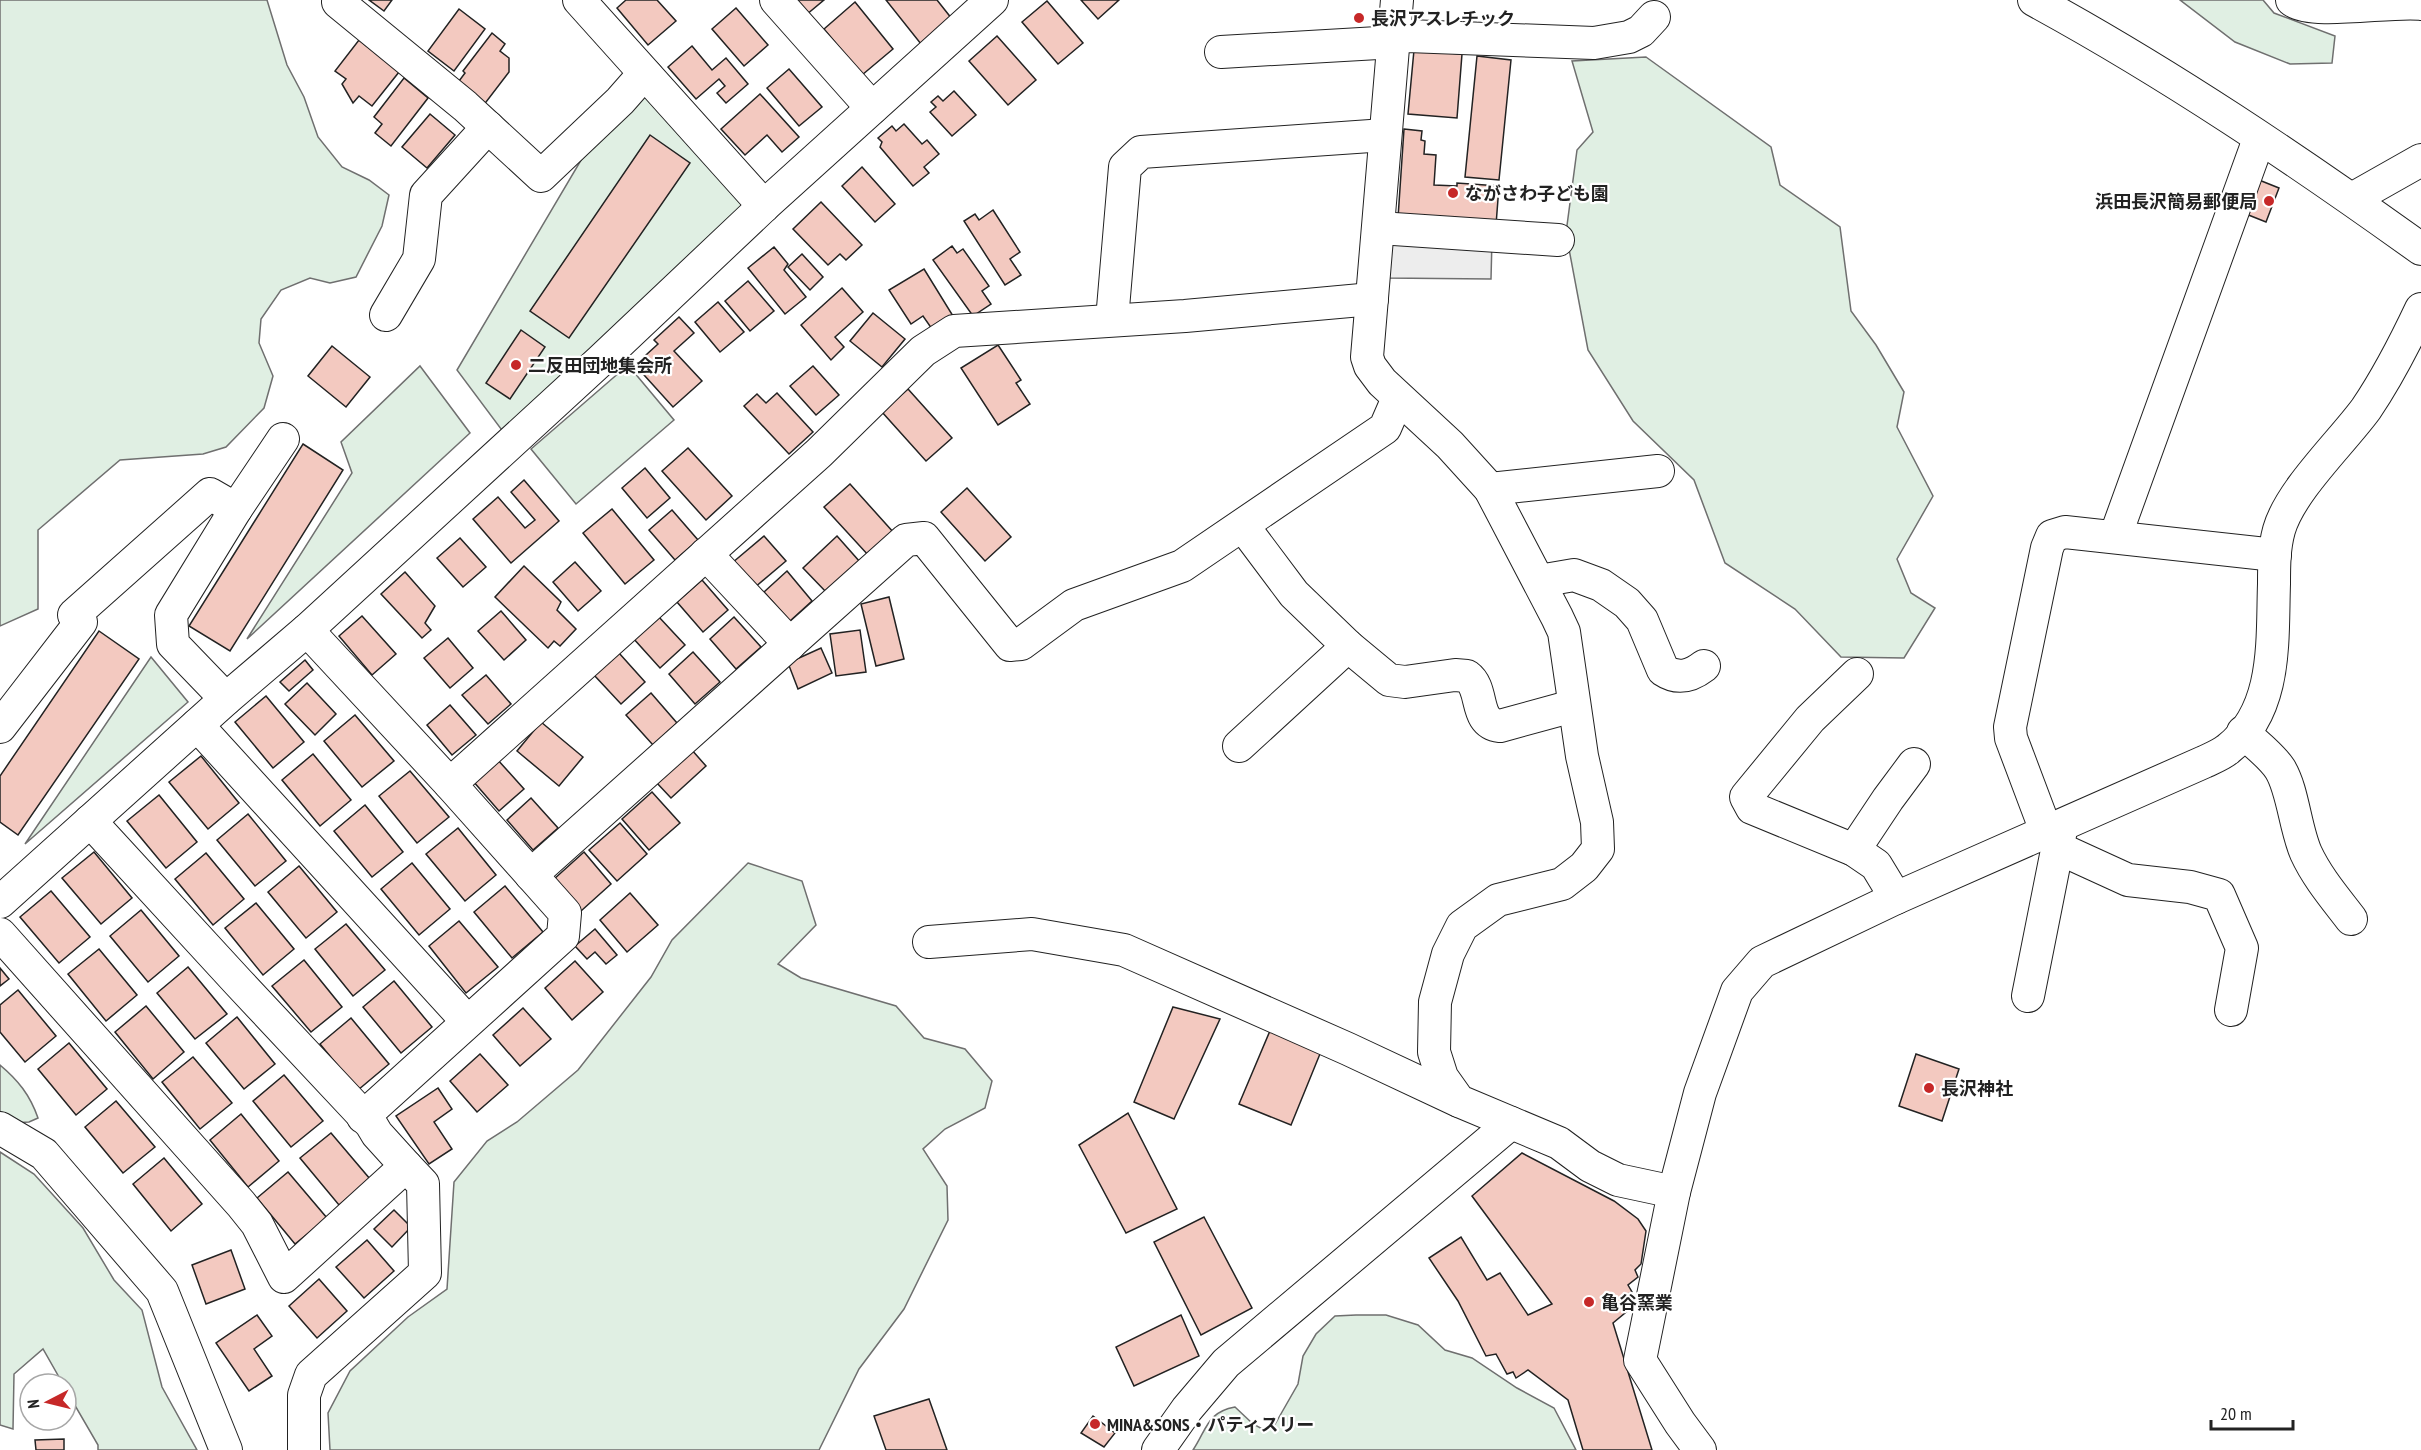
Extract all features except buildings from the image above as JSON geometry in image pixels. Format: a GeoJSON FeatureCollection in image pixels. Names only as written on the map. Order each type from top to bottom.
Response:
{"type":"FeatureCollection","features":[{"type":"Feature","properties":{"kind":"street"},"geometry":{"type":"LineString","coordinates":[[579,0],[764,206]]}},
{"type":"Feature","properties":{"kind":"street"},"geometry":{"type":"LineString","coordinates":[[776,0],[872,108]]}},
{"type":"Feature","properties":{"kind":"street"},"geometry":{"type":"LineString","coordinates":[[1397,0],[1367,357],[1375,374],[1450,445],[1490,489],[1539,581],[1564,632],[1573,706],[1597,822],[1598,849],[1584,867],[1562,884],[1497,900],[1462,926],[1448,954],[1435,1002],[1434,1052],[1442,1077],[1459,1101]]}},
{"type":"Feature","properties":{"kind":"street"},"geometry":{"type":"LineString","coordinates":[[2034,0],[2110,42],[2352,199],[2421,249]]}},
{"type":"Feature","properties":{"kind":"street"},"geometry":{"type":"LineString","coordinates":[[2292,0],[2295,3],[2323,8],[2421,4]]}},
{"type":"Feature","properties":{"kind":"street"},"geometry":{"type":"LineString","coordinates":[[338,2],[430,76],[542,176],[620,101],[642,76],[647,76]]}},
{"type":"Feature","properties":{"kind":"street"},"geometry":{"type":"LineString","coordinates":[[2,894],[307,630],[600,362],[764,206],[986,2]]}},
{"type":"Feature","properties":{"kind":"street"},"geometry":{"type":"LineString","coordinates":[[1221,52],[1393,40],[1408,36],[1594,43],[1629,37],[1641,31],[1654,17]]}},
{"type":"Feature","properties":{"kind":"street"},"geometry":{"type":"LineString","coordinates":[[386,315],[418,259],[426,195],[488,127]]}},
{"type":"Feature","properties":{"kind":"street"},"geometry":{"type":"LineString","coordinates":[[1113,320],[1125,167],[1141,152],[1385,135]]}},
{"type":"Feature","properties":{"kind":"street"},"geometry":{"type":"LineString","coordinates":[[2115,537],[2259,139]]}},
{"type":"Feature","properties":{"kind":"street"},"geometry":{"type":"LineString","coordinates":[[2352,199],[2421,160]]}},
{"type":"Feature","properties":{"kind":"street"},"geometry":{"type":"LineString","coordinates":[[1379,228],[1558,240]]}},
{"type":"Feature","properties":{"kind":"street"},"geometry":{"type":"LineString","coordinates":[[450,784],[819,453],[923,351],[954,331],[1372,299]]}},
{"type":"Feature","properties":{"kind":"street"},"geometry":{"type":"LineString","coordinates":[[1700,1450],[1640,1360],[1674,1191],[1700,1093],[1737,991],[1762,962],[1896,898],[2056,835],[2226,751],[2251,722],[2265,695],[2269,679],[2275,555],[2284,514],[2366,408],[2386,376],[2421,309]]}},
{"type":"Feature","properties":{"kind":"street"},"geometry":{"type":"LineString","coordinates":[[531,874],[906,540],[924,538],[1010,645],[1022,644],[1074,605],[1182,566],[1385,428],[1398,398]]}},
{"type":"Feature","properties":{"kind":"street"},"geometry":{"type":"LineString","coordinates":[[226,699],[173,644],[171,615],[236,509],[283,439]]}},
{"type":"Feature","properties":{"kind":"street"},"geometry":{"type":"LineString","coordinates":[[1490,489],[1658,471]]}},
{"type":"Feature","properties":{"kind":"street"},"geometry":{"type":"LineString","coordinates":[[0,727],[81,622],[74,615],[210,494],[236,509]]}},
{"type":"Feature","properties":{"kind":"street"},"geometry":{"type":"LineString","coordinates":[[1243,526],[1294,594],[1382,675],[1396,682],[1455,675],[1467,676],[1473,682],[1482,715],[1494,726],[1573,706]]}},
{"type":"Feature","properties":{"kind":"street"},"geometry":{"type":"LineString","coordinates":[[2231,1010],[2242,948],[2220,895],[2190,886],[2128,880],[2056,835],[2011,738],[2010,727],[2047,548],[2052,536],[2058,532],[2275,555]]}},
{"type":"Feature","properties":{"kind":"street"},"geometry":{"type":"LineString","coordinates":[[706,554],[790,644]]}},
{"type":"Feature","properties":{"kind":"street"},"geometry":{"type":"LineString","coordinates":[[1539,581],[1598,572],[1614,576],[1638,588],[1656,608]]}},
{"type":"Feature","properties":{"kind":"street"},"geometry":{"type":"LineString","coordinates":[[1574,575],[1601,585],[1636,612],[1642,620],[1663,670],[1669,674],[1687,676],[1704,666]]}},
{"type":"Feature","properties":{"kind":"street"},"geometry":{"type":"LineString","coordinates":[[307,630],[450,784],[565,913],[563,936],[363,1117]]}},
{"type":"Feature","properties":{"kind":"street"},"geometry":{"type":"LineString","coordinates":[[1239,746],[1348,646]]}},
{"type":"Feature","properties":{"kind":"street"},"geometry":{"type":"LineString","coordinates":[[1857,674],[1810,718],[1746,797],[1752,808],[1854,850],[1876,865],[1896,898]]}},
{"type":"Feature","properties":{"kind":"street"},"geometry":{"type":"LineString","coordinates":[[197,725],[467,1021]]}},
{"type":"Feature","properties":{"kind":"street"},"geometry":{"type":"LineString","coordinates":[[2243,732],[2278,766],[2284,777],[2299,837],[2307,856],[2320,878],[2351,919]]}},
{"type":"Feature","properties":{"kind":"street"},"geometry":{"type":"LineString","coordinates":[[1854,850],[1914,764]]}},
{"type":"Feature","properties":{"kind":"street"},"geometry":{"type":"LineString","coordinates":[[90,820],[423,1184],[425,1273],[311,1375],[304,1395],[304,1450]]}},
{"type":"Feature","properties":{"kind":"street"},"geometry":{"type":"LineString","coordinates":[[2028,996],[2056,835]]}},
{"type":"Feature","properties":{"kind":"street"},"geometry":{"type":"LineString","coordinates":[[0,934],[241,1204],[257,1224],[284,1277],[406,1166]]}},
{"type":"Feature","properties":{"kind":"street"},"geometry":{"type":"LineString","coordinates":[[929,942],[1032,934],[1124,950],[1337,1044],[1459,1101],[1559,1143],[1590,1166],[1618,1180],[1674,1191]]}},
{"type":"Feature","properties":{"kind":"street"},"geometry":{"type":"LineString","coordinates":[[1158,1450],[1187,1409],[1226,1363],[1511,1123]]}},
{"type":"Feature","properties":{"kind":"street"},"geometry":{"type":"LineString","coordinates":[[0,1128],[44,1154],[162,1291],[226,1450]]}},
{"type":"Feature","properties":{"kind":"green space"},"geometry":{"type":"Polygon","coordinates":[[[0,0],[267,0],[287,65],[304,97],[318,137],[342,167],[369,180],[389,195],[382,226],[356,277],[330,283],[310,278],[281,290],[261,319],[259,343],[273,376],[264,408],[226,447],[203,454],[120,460],[38,530],[38,609],[0,626],[0,0]]]}},
{"type":"Feature","properties":{"kind":"green space"},"geometry":{"type":"Polygon","coordinates":[[[2180,0],[2263,0],[2274,13],[2335,36],[2332,63],[2290,64],[2235,42],[2180,0]]]}},
{"type":"Feature","properties":{"kind":"green space"},"geometry":{"type":"Polygon","coordinates":[[[1646,57],[1771,147],[1780,185],[1840,227],[1851,311],[1876,345],[1904,392],[1897,427],[1933,496],[1897,559],[1911,593],[1935,608],[1904,658],[1841,657],[1795,609],[1725,563],[1694,480],[1633,421],[1588,350],[1566,233],[1577,150],[1593,132],[1572,61],[1646,57]]]}},
{"type":"Feature","properties":{"kind":"green space"},"geometry":{"type":"Polygon","coordinates":[[[644,81],[751,208],[507,437],[457,370],[600,128],[644,81]]]}},
{"type":"Feature","properties":{"kind":"green space"},"geometry":{"type":"Polygon","coordinates":[[[628,365],[674,420],[576,504],[531,449],[628,365]]]}},
{"type":"Feature","properties":{"kind":"green space"},"geometry":{"type":"Polygon","coordinates":[[[420,366],[470,433],[247,639],[352,473],[341,442],[420,366]]]}},
{"type":"Feature","properties":{"kind":"green space"},"geometry":{"type":"Polygon","coordinates":[[[151,657],[188,702],[25,844],[151,657]]]}},
{"type":"Feature","properties":{"kind":"green space"},"geometry":{"type":"Polygon","coordinates":[[[748,863],[802,881],[816,925],[778,964],[801,978],[896,1006],[924,1038],[965,1049],[992,1081],[985,1108],[945,1129],[923,1149],[947,1186],[948,1220],[904,1309],[859,1369],[819,1450],[330,1450],[328,1413],[350,1371],[408,1317],[447,1289],[454,1182],[487,1141],[517,1122],[578,1070],[651,977],[672,940],[748,863]]]}},
{"type":"Feature","properties":{"kind":"green space"},"geometry":{"type":"Polygon","coordinates":[[[0,1065],[23,1088],[38,1118],[29,1122],[13,1123],[0,1111],[0,1065]]]}},
{"type":"Feature","properties":{"kind":"green space"},"geometry":{"type":"Polygon","coordinates":[[[0,1152],[34,1174],[83,1228],[114,1280],[142,1310],[162,1387],[197,1450],[98,1450],[98,1445],[78,1411],[78,1372],[56,1372],[43,1349],[14,1374],[13,1429],[0,1425],[0,1152]]]}},
{"type":"Feature","properties":{"kind":"green space"},"geometry":{"type":"Polygon","coordinates":[[[1386,1315],[1418,1325],[1445,1350],[1472,1358],[1517,1388],[1554,1408],[1576,1450],[1193,1450],[1213,1417],[1226,1409],[1235,1407],[1253,1424],[1264,1430],[1274,1426],[1298,1384],[1303,1356],[1316,1334],[1335,1316],[1386,1315]]]}},
{"type":"Feature","properties":{"kind":"shaded area"},"geometry":{"type":"Polygon","coordinates":[[[1386,235],[1492,239],[1491,279],[1385,278],[1386,235]]]}},
{"type":"Feature","properties":{"kind":"place","name":"長沢アスレチック"},"geometry":{"type":"Point","coordinates":[1359,18]}},
{"type":"Feature","properties":{"kind":"place","name":"ながさわ子ども園"},"geometry":{"type":"Point","coordinates":[1453,193]}},
{"type":"Feature","properties":{"kind":"place","name":"浜田長沢簡易郵便局"},"geometry":{"type":"Point","coordinates":[2269,201]}},
{"type":"Feature","properties":{"kind":"place","name":"二反田団地集会所"},"geometry":{"type":"Point","coordinates":[516,365]}},
{"type":"Feature","properties":{"kind":"place","name":"長沢神社"},"geometry":{"type":"Point","coordinates":[1929,1088]}},
{"type":"Feature","properties":{"kind":"place","name":"亀谷窯業"},"geometry":{"type":"Point","coordinates":[1589,1302]}},
{"type":"Feature","properties":{"kind":"place","name":"MINA&SONS・パティスリー"},"geometry":{"type":"Point","coordinates":[1095,1424]}}]}
